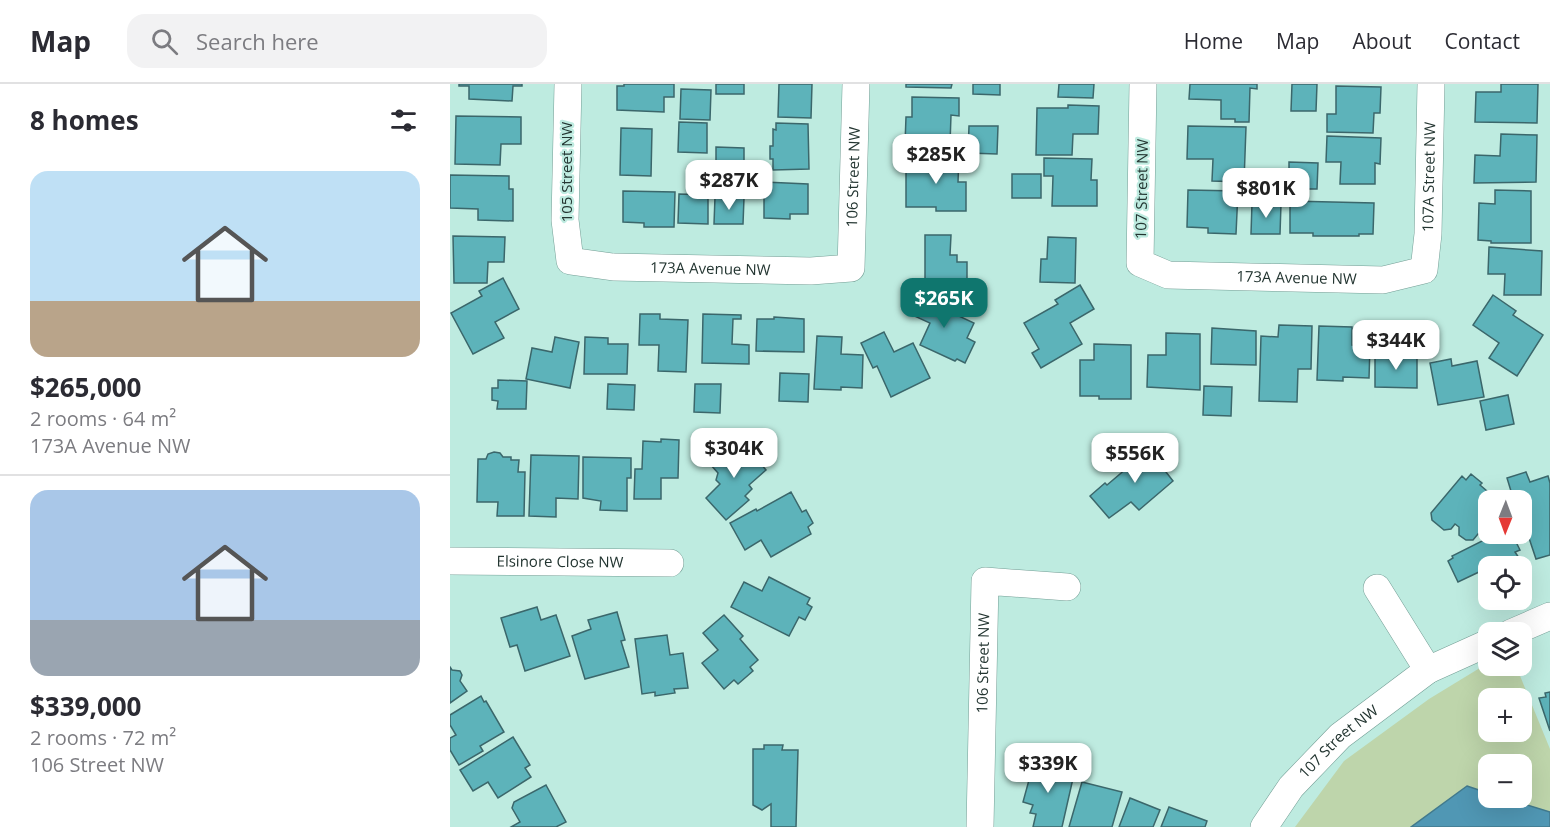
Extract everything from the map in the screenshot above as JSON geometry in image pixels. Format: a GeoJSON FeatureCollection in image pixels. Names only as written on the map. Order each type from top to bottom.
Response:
{"type":"FeatureCollection","features":[{"type":"Feature","properties":{"kind":"street","name":"105 Street NW"},"geometry":{"type":"LineString","coordinates":[[568,84],[565,220],[570,261]]}},
{"type":"Feature","properties":{"kind":"street","name":"106 Street NW"},"geometry":{"type":"LineString","coordinates":[[851,268],[856,84]]}},
{"type":"Feature","properties":{"kind":"street","name":"107 Street NW"},"geometry":{"type":"LineString","coordinates":[[1143,84],[1140,263],[1168,275]]}},
{"type":"Feature","properties":{"kind":"street","name":"107A Street NW"},"geometry":{"type":"LineString","coordinates":[[1424,270],[1428,234],[1431,84]]}},
{"type":"Feature","properties":{"kind":"street","name":"173A Avenue NW"},"geometry":{"type":"LineString","coordinates":[[570,261],[625,267],[811,271],[851,268]]}},
{"type":"Feature","properties":{"kind":"street","name":"173A Avenue NW"},"geometry":{"type":"LineString","coordinates":[[1168,275],[1383,280],[1424,270]]}},
{"type":"Feature","properties":{"kind":"street","name":"Elsinore Close NW"},"geometry":{"type":"LineString","coordinates":[[450,561],[670,562]]}},
{"type":"Feature","properties":{"kind":"street","name":"106 Street NW"},"geometry":{"type":"LineString","coordinates":[[980,827],[985,581],[1067,587]]}},
{"type":"Feature","properties":{"kind":"street"},"geometry":{"type":"LineString","coordinates":[[1377,588],[1428,670]]}},
{"type":"Feature","properties":{"kind":"street"},"geometry":{"type":"LineString","coordinates":[[1532,624],[1550,616]]}},
{"type":"Feature","properties":{"kind":"street","name":"107 Street NW"},"geometry":{"type":"LineString","coordinates":[[1264,827],[1291,788],[1340,736],[1428,670],[1478,648]]}},
{"type":"Feature","properties":{"kind":"green space"},"geometry":{"type":"Polygon","coordinates":[[[1478,669],[1478,676],[1520,676],[1525,688],[1478,688],[1478,742],[1532,742],[1532,705],[1550,749],[1550,827],[1295,827],[1344,761],[1429,699],[1478,669]]]}},
{"type":"Feature","properties":{"kind":"water"},"geometry":{"type":"Polygon","coordinates":[[[1467,786],[1478,790],[1478,808],[1532,807],[1550,812],[1550,827],[1411,827],[1467,786]]]}},
{"type":"Feature","properties":{"kind":"building"},"geometry":{"type":"Polygon","coordinates":[[[459,84],[522,84],[522,86],[513,86],[512,101],[469,99],[469,86],[459,86],[459,84]]]}},
{"type":"Feature","properties":{"kind":"building"},"geometry":{"type":"Polygon","coordinates":[[[624,84],[674,84],[674,97],[664,97],[664,112],[617,110],[617,86],[624,86],[624,84]]]}},
{"type":"Feature","properties":{"kind":"building"},"geometry":{"type":"Polygon","coordinates":[[[716,84],[744,84],[744,94],[716,94],[716,84]]]}},
{"type":"Feature","properties":{"kind":"building"},"geometry":{"type":"Polygon","coordinates":[[[779,84],[812,84],[811,118],[778,117],[779,84]]]}},
{"type":"Feature","properties":{"kind":"building"},"geometry":{"type":"Polygon","coordinates":[[[906,84],[952,84],[951,88],[906,87],[906,84]]]}},
{"type":"Feature","properties":{"kind":"building"},"geometry":{"type":"Polygon","coordinates":[[[973,84],[1000,84],[1000,95],[973,94],[973,84]]]}},
{"type":"Feature","properties":{"kind":"building"},"geometry":{"type":"Polygon","coordinates":[[[1059,84],[1094,84],[1093,98],[1058,97],[1059,84]]]}},
{"type":"Feature","properties":{"kind":"building"},"geometry":{"type":"Polygon","coordinates":[[[1190,84],[1257,84],[1257,89],[1250,88],[1249,122],[1221,119],[1221,100],[1189,99],[1190,84]]]}},
{"type":"Feature","properties":{"kind":"building"},"geometry":{"type":"Polygon","coordinates":[[[1292,84],[1317,84],[1316,111],[1291,111],[1292,84]]]}},
{"type":"Feature","properties":{"kind":"building"},"geometry":{"type":"Polygon","coordinates":[[[1501,84],[1538,84],[1537,123],[1475,122],[1476,92],[1501,92],[1501,84]]]}},
{"type":"Feature","properties":{"kind":"building"},"geometry":{"type":"Polygon","coordinates":[[[1336,86],[1381,87],[1380,113],[1374,113],[1373,133],[1327,132],[1327,114],[1336,114],[1336,86]]]}},
{"type":"Feature","properties":{"kind":"building"},"geometry":{"type":"Polygon","coordinates":[[[681,89],[711,90],[710,120],[680,119],[681,89]]]}},
{"type":"Feature","properties":{"kind":"building"},"geometry":{"type":"Polygon","coordinates":[[[912,97],[959,98],[959,116],[951,115],[950,144],[905,144],[906,117],[912,117],[912,97]]]}},
{"type":"Feature","properties":{"kind":"building"},"geometry":{"type":"Polygon","coordinates":[[[1068,105],[1099,106],[1098,134],[1073,134],[1072,155],[1036,155],[1037,108],[1068,108],[1068,105]]]}},
{"type":"Feature","properties":{"kind":"building"},"geometry":{"type":"Polygon","coordinates":[[[456,116],[521,117],[521,144],[501,144],[500,165],[455,164],[456,116]]]}},
{"type":"Feature","properties":{"kind":"building"},"geometry":{"type":"Polygon","coordinates":[[[679,122],[707,123],[707,153],[678,152],[679,122]]]}},
{"type":"Feature","properties":{"kind":"building"},"geometry":{"type":"Polygon","coordinates":[[[776,123],[808,124],[809,169],[773,170],[770,146],[773,146],[773,129],[776,130],[776,123]]]}},
{"type":"Feature","properties":{"kind":"building"},"geometry":{"type":"Polygon","coordinates":[[[969,126],[998,126],[997,154],[968,153],[969,126]]]}},
{"type":"Feature","properties":{"kind":"building"},"geometry":{"type":"Polygon","coordinates":[[[1188,126],[1246,127],[1244,182],[1212,181],[1213,159],[1187,159],[1188,126]]]}},
{"type":"Feature","properties":{"kind":"building"},"geometry":{"type":"Polygon","coordinates":[[[621,128],[652,129],[651,176],[620,175],[621,128]]]}},
{"type":"Feature","properties":{"kind":"building"},"geometry":{"type":"Polygon","coordinates":[[[1501,134],[1537,135],[1536,182],[1474,183],[1475,155],[1500,156],[1501,134]]]}},
{"type":"Feature","properties":{"kind":"building"},"geometry":{"type":"Polygon","coordinates":[[[1327,136],[1381,138],[1380,164],[1375,163],[1375,184],[1340,184],[1341,162],[1326,162],[1327,136]]]}},
{"type":"Feature","properties":{"kind":"building"},"geometry":{"type":"Polygon","coordinates":[[[716,147],[744,148],[744,177],[716,177],[716,147]]]}},
{"type":"Feature","properties":{"kind":"building"},"geometry":{"type":"Polygon","coordinates":[[[922,155],[959,156],[958,182],[966,182],[966,211],[936,211],[936,207],[906,207],[906,168],[922,168],[922,155]]]}},
{"type":"Feature","properties":{"kind":"building"},"geometry":{"type":"Polygon","coordinates":[[[1044,158],[1092,159],[1091,180],[1097,180],[1097,206],[1052,206],[1053,176],[1044,176],[1044,158]]]}},
{"type":"Feature","properties":{"kind":"building"},"geometry":{"type":"Polygon","coordinates":[[[1289,162],[1318,163],[1317,189],[1289,189],[1289,162]]]}},
{"type":"Feature","properties":{"kind":"building"},"geometry":{"type":"Polygon","coordinates":[[[1012,174],[1041,174],[1041,198],[1012,198],[1012,174]]]}},
{"type":"Feature","properties":{"kind":"building"},"geometry":{"type":"Polygon","coordinates":[[[450,175],[509,176],[509,189],[513,189],[513,221],[478,220],[478,209],[450,208],[450,175]]]}},
{"type":"Feature","properties":{"kind":"building"},"geometry":{"type":"Polygon","coordinates":[[[764,182],[808,184],[808,214],[790,214],[790,219],[764,218],[764,182]]]}},
{"type":"Feature","properties":{"kind":"building"},"geometry":{"type":"Polygon","coordinates":[[[1188,190],[1238,191],[1236,234],[1208,233],[1208,228],[1187,227],[1188,190]]]}},
{"type":"Feature","properties":{"kind":"building"},"geometry":{"type":"Polygon","coordinates":[[[1495,190],[1531,191],[1531,243],[1491,243],[1491,241],[1478,240],[1479,203],[1495,204],[1495,190]]]}},
{"type":"Feature","properties":{"kind":"building"},"geometry":{"type":"Polygon","coordinates":[[[623,191],[675,192],[674,227],[644,227],[644,223],[623,222],[623,191]]]}},
{"type":"Feature","properties":{"kind":"building"},"geometry":{"type":"Polygon","coordinates":[[[679,194],[708,195],[708,224],[678,223],[679,194]]]}},
{"type":"Feature","properties":{"kind":"building"},"geometry":{"type":"Polygon","coordinates":[[[715,197],[744,198],[743,224],[714,224],[715,197]]]}},
{"type":"Feature","properties":{"kind":"building"},"geometry":{"type":"Polygon","coordinates":[[[1290,201],[1374,203],[1373,234],[1313,236],[1313,233],[1290,233],[1290,201]]]}},
{"type":"Feature","properties":{"kind":"building"},"geometry":{"type":"Polygon","coordinates":[[[1252,203],[1281,204],[1280,234],[1251,234],[1252,203]]]}},
{"type":"Feature","properties":{"kind":"building"},"geometry":{"type":"Polygon","coordinates":[[[925,235],[951,235],[950,255],[957,255],[957,262],[967,262],[967,281],[925,280],[925,235]]]}},
{"type":"Feature","properties":{"kind":"building"},"geometry":{"type":"Polygon","coordinates":[[[453,236],[505,237],[504,262],[488,262],[487,283],[454,283],[453,236]]]}},
{"type":"Feature","properties":{"kind":"building"},"geometry":{"type":"Polygon","coordinates":[[[1048,237],[1076,238],[1075,283],[1040,282],[1041,259],[1047,259],[1048,237]]]}},
{"type":"Feature","properties":{"kind":"building"},"geometry":{"type":"Polygon","coordinates":[[[1489,247],[1542,251],[1541,295],[1504,295],[1505,274],[1488,274],[1489,247]]]}},
{"type":"Feature","properties":{"kind":"building"},"geometry":{"type":"Polygon","coordinates":[[[503,278],[519,309],[495,322],[504,338],[473,354],[451,313],[482,296],[479,291],[503,278]]]}},
{"type":"Feature","properties":{"kind":"building"},"geometry":{"type":"Polygon","coordinates":[[[1080,285],[1094,309],[1070,323],[1082,344],[1041,368],[1032,353],[1039,349],[1024,323],[1058,304],[1055,300],[1080,285]]]}},
{"type":"Feature","properties":{"kind":"building"},"geometry":{"type":"Polygon","coordinates":[[[921,291],[946,303],[944,309],[974,323],[967,338],[975,342],[965,363],[957,359],[955,361],[920,345],[930,323],[910,314],[921,291]]]}},
{"type":"Feature","properties":{"kind":"building"},"geometry":{"type":"Polygon","coordinates":[[[1493,295],[1516,311],[1513,315],[1543,335],[1517,376],[1489,358],[1499,343],[1473,325],[1493,295]]]}},
{"type":"Feature","properties":{"kind":"building"},"geometry":{"type":"Polygon","coordinates":[[[640,314],[660,314],[660,319],[688,320],[686,372],[658,371],[659,345],[639,345],[640,314]]]}},
{"type":"Feature","properties":{"kind":"building"},"geometry":{"type":"Polygon","coordinates":[[[703,314],[741,315],[741,319],[733,319],[732,344],[749,345],[749,364],[702,363],[703,314]]]}},
{"type":"Feature","properties":{"kind":"building"},"geometry":{"type":"Polygon","coordinates":[[[774,317],[804,319],[804,352],[756,351],[757,319],[774,319],[774,317]]]}},
{"type":"Feature","properties":{"kind":"building"},"geometry":{"type":"Polygon","coordinates":[[[1279,325],[1312,326],[1311,369],[1298,369],[1297,402],[1259,401],[1261,336],[1278,337],[1279,325]]]}},
{"type":"Feature","properties":{"kind":"building"},"geometry":{"type":"Polygon","coordinates":[[[1319,326],[1352,327],[1352,345],[1370,346],[1369,378],[1343,377],[1343,381],[1317,380],[1319,326]]]}},
{"type":"Feature","properties":{"kind":"building"},"geometry":{"type":"Polygon","coordinates":[[[1212,328],[1256,331],[1256,365],[1211,364],[1212,328]]]}},
{"type":"Feature","properties":{"kind":"building"},"geometry":{"type":"Polygon","coordinates":[[[884,332],[894,352],[913,343],[930,378],[891,397],[877,366],[873,368],[861,343],[884,332]]]}},
{"type":"Feature","properties":{"kind":"building"},"geometry":{"type":"Polygon","coordinates":[[[1166,333],[1200,334],[1200,390],[1147,387],[1148,355],[1166,355],[1166,333]]]}},
{"type":"Feature","properties":{"kind":"building"},"geometry":{"type":"Polygon","coordinates":[[[817,336],[842,337],[841,354],[863,355],[862,388],[814,389],[817,336]]]}},
{"type":"Feature","properties":{"kind":"building"},"geometry":{"type":"Polygon","coordinates":[[[555,337],[579,342],[570,388],[526,379],[532,348],[552,352],[555,337]]]}},
{"type":"Feature","properties":{"kind":"building"},"geometry":{"type":"Polygon","coordinates":[[[585,337],[608,338],[608,344],[628,344],[627,374],[584,374],[585,337]]]}},
{"type":"Feature","properties":{"kind":"building"},"geometry":{"type":"Polygon","coordinates":[[[1094,344],[1131,345],[1131,399],[1099,399],[1099,396],[1080,396],[1080,360],[1094,360],[1094,344]]]}},
{"type":"Feature","properties":{"kind":"building"},"geometry":{"type":"Polygon","coordinates":[[[1375,353],[1417,354],[1417,388],[1375,387],[1375,353]]]}},
{"type":"Feature","properties":{"kind":"building"},"geometry":{"type":"Polygon","coordinates":[[[1451,359],[1452,366],[1477,361],[1484,397],[1438,405],[1430,363],[1451,359]]]}},
{"type":"Feature","properties":{"kind":"building"},"geometry":{"type":"Polygon","coordinates":[[[780,373],[809,374],[808,402],[779,401],[780,373]]]}},
{"type":"Feature","properties":{"kind":"building"},"geometry":{"type":"Polygon","coordinates":[[[498,380],[527,381],[526,409],[497,409],[498,401],[492,400],[492,388],[498,388],[498,380]]]}},
{"type":"Feature","properties":{"kind":"building"},"geometry":{"type":"Polygon","coordinates":[[[608,384],[635,385],[634,410],[607,409],[608,384]]]}},
{"type":"Feature","properties":{"kind":"building"},"geometry":{"type":"Polygon","coordinates":[[[695,384],[721,384],[720,413],[694,412],[695,384]]]}},
{"type":"Feature","properties":{"kind":"building"},"geometry":{"type":"Polygon","coordinates":[[[1204,386],[1232,387],[1231,416],[1203,415],[1204,386]]]}},
{"type":"Feature","properties":{"kind":"building"},"geometry":{"type":"Polygon","coordinates":[[[1508,395],[1514,424],[1486,430],[1480,401],[1508,395]]]}},
{"type":"Feature","properties":{"kind":"building"},"geometry":{"type":"Polygon","coordinates":[[[661,439],[679,440],[678,478],[661,478],[661,499],[634,499],[635,469],[642,469],[643,441],[661,442],[661,439]]]}},
{"type":"Feature","properties":{"kind":"building"},"geometry":{"type":"Polygon","coordinates":[[[735,442],[743,451],[747,448],[766,470],[749,485],[752,489],[745,496],[749,500],[726,520],[706,498],[720,484],[716,480],[718,473],[710,464],[735,442]]]}},
{"type":"Feature","properties":{"kind":"building"},"geometry":{"type":"Polygon","coordinates":[[[1161,450],[1173,464],[1166,472],[1173,481],[1139,510],[1131,502],[1109,518],[1090,496],[1105,483],[1107,485],[1147,451],[1153,457],[1161,450]]]}},
{"type":"Feature","properties":{"kind":"building"},"geometry":{"type":"Polygon","coordinates":[[[500,453],[503,457],[511,457],[511,460],[519,460],[518,472],[525,472],[524,516],[497,516],[498,502],[477,502],[478,459],[486,459],[488,454],[500,453]]]}},
{"type":"Feature","properties":{"kind":"building"},"geometry":{"type":"Polygon","coordinates":[[[531,455],[579,456],[578,499],[556,498],[556,517],[529,516],[531,455]]]}},
{"type":"Feature","properties":{"kind":"building"},"geometry":{"type":"Polygon","coordinates":[[[583,457],[631,458],[631,478],[627,478],[627,511],[600,510],[601,501],[583,498],[583,457]]]}},
{"type":"Feature","properties":{"kind":"building"},"geometry":{"type":"Polygon","coordinates":[[[1526,472],[1530,482],[1548,476],[1550,483],[1550,555],[1536,559],[1531,544],[1532,490],[1511,490],[1507,478],[1526,472]]]}},
{"type":"Feature","properties":{"kind":"building"},"geometry":{"type":"Polygon","coordinates":[[[1471,474],[1482,483],[1480,485],[1486,490],[1478,490],[1478,534],[1473,540],[1466,540],[1459,535],[1459,527],[1455,524],[1451,529],[1444,530],[1432,520],[1431,513],[1462,476],[1466,480],[1471,474]]]}},
{"type":"Feature","properties":{"kind":"building"},"geometry":{"type":"Polygon","coordinates":[[[791,492],[802,512],[806,510],[813,523],[808,527],[811,534],[771,557],[761,540],[745,550],[730,523],[791,492]]]}},
{"type":"Feature","properties":{"kind":"building"},"geometry":{"type":"Polygon","coordinates":[[[1478,543],[1517,544],[1520,550],[1515,552],[1518,556],[1478,556],[1478,572],[1458,582],[1448,561],[1453,558],[1452,556],[1478,543]]]}},
{"type":"Feature","properties":{"kind":"building"},"geometry":{"type":"Polygon","coordinates":[[[769,577],[810,598],[807,604],[812,607],[805,620],[799,617],[789,636],[731,607],[744,582],[762,591],[769,577]]]}},
{"type":"Feature","properties":{"kind":"building"},"geometry":{"type":"Polygon","coordinates":[[[537,607],[541,620],[556,615],[570,656],[525,671],[517,645],[510,647],[501,618],[537,607]]]}},
{"type":"Feature","properties":{"kind":"building"},"geometry":{"type":"Polygon","coordinates":[[[617,612],[625,640],[621,641],[629,667],[585,679],[572,636],[591,629],[588,620],[617,612]]]}},
{"type":"Feature","properties":{"kind":"building"},"geometry":{"type":"Polygon","coordinates":[[[724,615],[743,636],[740,639],[758,660],[750,667],[753,671],[738,684],[734,680],[724,689],[702,663],[718,650],[703,633],[724,615]]]}},
{"type":"Feature","properties":{"kind":"building"},"geometry":{"type":"Polygon","coordinates":[[[667,635],[670,655],[683,653],[688,688],[674,689],[675,693],[655,696],[655,692],[642,694],[635,639],[667,635]]]}},
{"type":"Feature","properties":{"kind":"building"},"geometry":{"type":"Polygon","coordinates":[[[450,667],[452,670],[460,671],[462,675],[460,681],[467,691],[450,703],[450,667]]]}},
{"type":"Feature","properties":{"kind":"building"},"geometry":{"type":"Polygon","coordinates":[[[1550,692],[1550,731],[1539,698],[1546,697],[1545,693],[1550,692]]]}},
{"type":"Feature","properties":{"kind":"building"},"geometry":{"type":"Polygon","coordinates":[[[481,696],[504,732],[480,746],[483,751],[459,765],[450,750],[450,738],[456,735],[450,725],[450,715],[481,696]]]}},
{"type":"Feature","properties":{"kind":"building"},"geometry":{"type":"Polygon","coordinates":[[[513,737],[530,765],[525,768],[531,777],[498,798],[488,782],[473,791],[460,770],[513,737]]]}},
{"type":"Feature","properties":{"kind":"building"},"geometry":{"type":"Polygon","coordinates":[[[764,745],[783,745],[782,750],[798,750],[796,827],[771,827],[771,804],[762,810],[753,805],[753,749],[764,749],[764,745]]]}},
{"type":"Feature","properties":{"kind":"building"},"geometry":{"type":"Polygon","coordinates":[[[1035,758],[1058,764],[1057,770],[1074,774],[1062,827],[1033,827],[1036,814],[1030,813],[1033,805],[1023,802],[1035,758]]]}},
{"type":"Feature","properties":{"kind":"building"},"geometry":{"type":"Polygon","coordinates":[[[1082,782],[1122,792],[1112,827],[1069,827],[1082,782]]]}},
{"type":"Feature","properties":{"kind":"building"},"geometry":{"type":"Polygon","coordinates":[[[546,785],[566,822],[556,827],[511,827],[520,822],[512,808],[514,802],[546,785]]]}},
{"type":"Feature","properties":{"kind":"building"},"geometry":{"type":"Polygon","coordinates":[[[1130,798],[1160,810],[1153,827],[1119,827],[1130,798]]]}},
{"type":"Feature","properties":{"kind":"building"},"geometry":{"type":"Polygon","coordinates":[[[1169,807],[1207,821],[1205,827],[1161,827],[1169,807]]]}}]}
